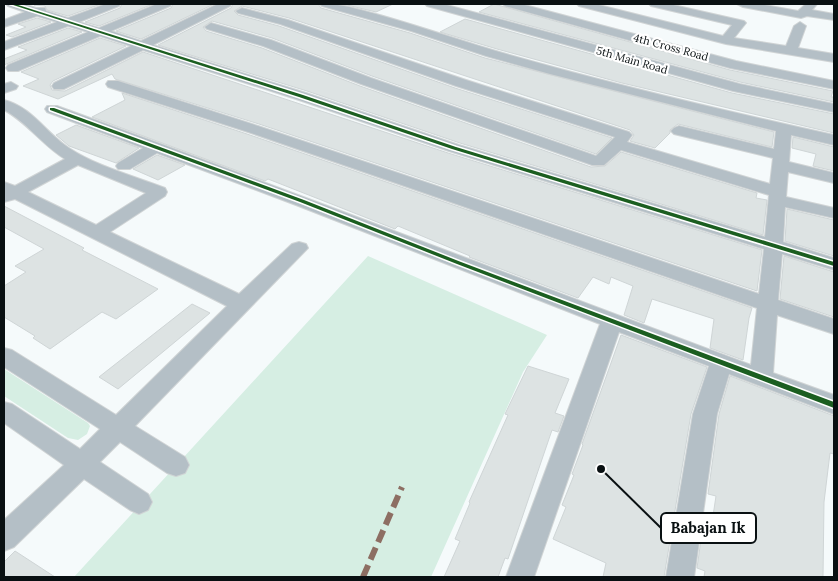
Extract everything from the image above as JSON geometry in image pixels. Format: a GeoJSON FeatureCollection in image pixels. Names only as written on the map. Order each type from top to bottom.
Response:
{"type":"FeatureCollection","features":[{"type":"Feature","properties":{"kind":"street"},"geometry":{"type":"LineString","coordinates":[[12,4],[301,96],[454,148],[834,264]]}},
{"type":"Feature","properties":{"kind":"street"},"geometry":{"type":"LineString","coordinates":[[4,24],[57,4]]}},
{"type":"Feature","properties":{"kind":"street"},"geometry":{"type":"LineString","coordinates":[[4,46],[115,4]]}},
{"type":"Feature","properties":{"kind":"street"},"geometry":{"type":"LineString","coordinates":[[13,68],[166,4]]}},
{"type":"Feature","properties":{"kind":"street"},"geometry":{"type":"LineString","coordinates":[[59,86],[226,4]]}},
{"type":"Feature","properties":{"kind":"street"},"geometry":{"type":"LineString","coordinates":[[326,4],[415,28],[490,53],[555,71],[720,114],[834,140]]}},
{"type":"Feature","properties":{"kind":"street","name":"5th Main Road"},"geometry":{"type":"LineString","coordinates":[[431,4],[728,86],[834,108]]}},
{"type":"Feature","properties":{"kind":"street","name":"4th Cross Road"},"geometry":{"type":"LineString","coordinates":[[509,4],[735,65],[834,85]]}},
{"type":"Feature","properties":{"kind":"street"},"geometry":{"type":"LineString","coordinates":[[583,4],[726,40],[834,58]]}},
{"type":"Feature","properties":{"kind":"street"},"geometry":{"type":"LineString","coordinates":[[655,4],[740,23],[726,40]]}},
{"type":"Feature","properties":{"kind":"street"},"geometry":{"type":"LineString","coordinates":[[743,4],[801,15],[808,8],[834,16]]}},
{"type":"Feature","properties":{"kind":"street"},"geometry":{"type":"LineString","coordinates":[[211,27],[267,43],[366,81],[598,162],[618,144],[624,135],[461,83],[284,22],[242,11]]}},
{"type":"Feature","properties":{"kind":"street"},"geometry":{"type":"LineString","coordinates":[[791,50],[800,26]]}},
{"type":"Feature","properties":{"kind":"street"},"geometry":{"type":"LineString","coordinates":[[112,84],[263,132],[767,306],[834,327]]}},
{"type":"Feature","properties":{"kind":"street"},"geometry":{"type":"LineString","coordinates":[[4,104],[21,113],[61,150],[77,159],[159,192],[97,233]]}},
{"type":"Feature","properties":{"kind":"street"},"geometry":{"type":"LineString","coordinates":[[52,109],[302,201],[721,363],[834,404]]}},
{"type":"Feature","properties":{"kind":"street"},"geometry":{"type":"LineString","coordinates":[[761,377],[784,128]]}},
{"type":"Feature","properties":{"kind":"street"},"geometry":{"type":"LineString","coordinates":[[679,131],[781,160],[834,178]]}},
{"type":"Feature","properties":{"kind":"street"},"geometry":{"type":"LineString","coordinates":[[618,144],[834,213]]}},
{"type":"Feature","properties":{"kind":"street"},"geometry":{"type":"LineString","coordinates":[[124,166],[154,148]]}},
{"type":"Feature","properties":{"kind":"street"},"geometry":{"type":"LineString","coordinates":[[7,193],[77,159]]}},
{"type":"Feature","properties":{"kind":"street"},"geometry":{"type":"LineString","coordinates":[[7,193],[97,233],[241,304]]}},
{"type":"Feature","properties":{"kind":"street"},"geometry":{"type":"LineString","coordinates":[[4,538],[82,464],[299,248]]}},
{"type":"Feature","properties":{"kind":"street"},"geometry":{"type":"LineString","coordinates":[[520,577],[612,320]]}},
{"type":"Feature","properties":{"kind":"street"},"geometry":{"type":"LineString","coordinates":[[4,356],[176,465]]}},
{"type":"Feature","properties":{"kind":"street"},"geometry":{"type":"LineString","coordinates":[[680,577],[705,414],[721,363]]}},
{"type":"Feature","properties":{"kind":"street"},"geometry":{"type":"LineString","coordinates":[[4,411],[138,502]]}},
{"type":"Feature","properties":{"kind":"green space"},"geometry":{"type":"Polygon","coordinates":[[[368,256],[547,335],[523,372],[431,577],[74,577],[368,256]]]}},
{"type":"Feature","properties":{"kind":"green space"},"geometry":{"type":"Polygon","coordinates":[[[4,369],[88,423],[90,426],[87,434],[78,440],[68,438],[4,396],[4,369]]]}},
{"type":"Feature","properties":{"kind":"building"},"geometry":{"type":"Polygon","coordinates":[[[101,4],[68,16],[47,10],[45,6],[34,5],[101,4]]]}},
{"type":"Feature","properties":{"kind":"building"},"geometry":{"type":"Polygon","coordinates":[[[122,4],[153,4],[99,26],[85,22],[120,8],[122,4]]]}},
{"type":"Feature","properties":{"kind":"building"},"geometry":{"type":"Polygon","coordinates":[[[173,4],[214,4],[141,39],[116,31],[171,8],[173,4]]]}},
{"type":"Feature","properties":{"kind":"building"},"geometry":{"type":"Polygon","coordinates":[[[233,4],[318,4],[321,8],[410,33],[485,58],[774,132],[772,147],[678,124],[670,130],[670,133],[655,148],[630,141],[634,135],[630,130],[289,18],[242,6],[234,11],[238,15],[279,26],[455,88],[612,138],[596,154],[372,76],[272,38],[212,21],[203,27],[206,31],[262,48],[360,86],[591,167],[605,166],[621,152],[757,193],[756,198],[767,200],[763,235],[460,143],[307,91],[158,45],[231,8],[233,4]]]}},
{"type":"Feature","properties":{"kind":"building"},"geometry":{"type":"Polygon","coordinates":[[[343,4],[393,4],[376,12],[343,4]]]}},
{"type":"Feature","properties":{"kind":"building"},"geometry":{"type":"Polygon","coordinates":[[[494,4],[730,70],[833,91],[831,97],[834,97],[834,102],[740,82],[479,12],[494,4]]]}},
{"type":"Feature","properties":{"kind":"building"},"geometry":{"type":"Polygon","coordinates":[[[37,18],[51,22],[12,37],[6,35],[26,27],[18,24],[37,18]]]}},
{"type":"Feature","properties":{"kind":"building"},"geometry":{"type":"Polygon","coordinates":[[[465,19],[732,93],[834,114],[834,133],[622,83],[440,32],[465,19]]]}},
{"type":"Feature","properties":{"kind":"building"},"geometry":{"type":"Polygon","coordinates":[[[68,28],[82,32],[4,65],[4,59],[27,50],[18,47],[68,28]]]}},
{"type":"Feature","properties":{"kind":"building"},"geometry":{"type":"Polygon","coordinates":[[[100,38],[126,46],[53,81],[50,85],[52,90],[65,91],[143,52],[448,153],[762,250],[757,291],[259,124],[115,79],[112,74],[58,99],[23,86],[39,79],[21,72],[100,38]]]}},
{"type":"Feature","properties":{"kind":"building"},"geometry":{"type":"Polygon","coordinates":[[[122,93],[247,134],[752,308],[743,360],[710,348],[714,319],[652,299],[644,323],[624,315],[633,286],[611,277],[609,284],[593,277],[578,298],[469,257],[398,226],[395,229],[268,179],[265,181],[92,117],[125,100],[122,93]]]}},
{"type":"Feature","properties":{"kind":"building"},"geometry":{"type":"Polygon","coordinates":[[[76,125],[139,148],[116,163],[69,146],[56,135],[76,125]]]}},
{"type":"Feature","properties":{"kind":"building"},"geometry":{"type":"Polygon","coordinates":[[[793,137],[834,147],[834,171],[813,166],[816,154],[792,148],[793,137]]]}},
{"type":"Feature","properties":{"kind":"building"},"geometry":{"type":"Polygon","coordinates":[[[157,155],[185,165],[158,180],[133,169],[157,155]]]}},
{"type":"Feature","properties":{"kind":"building"},"geometry":{"type":"Polygon","coordinates":[[[4,206],[84,248],[82,250],[158,289],[116,319],[102,312],[50,349],[33,338],[35,336],[4,317],[4,286],[26,272],[15,266],[44,249],[4,227],[4,206]]]}},
{"type":"Feature","properties":{"kind":"building"},"geometry":{"type":"Polygon","coordinates":[[[787,209],[834,220],[834,256],[785,241],[787,209]]]}},
{"type":"Feature","properties":{"kind":"building"},"geometry":{"type":"Polygon","coordinates":[[[784,256],[834,272],[834,317],[780,299],[784,256]]]}},
{"type":"Feature","properties":{"kind":"building"},"geometry":{"type":"Polygon","coordinates":[[[192,304],[210,313],[118,389],[99,377],[192,304]]]}},
{"type":"Feature","properties":{"kind":"building"},"geometry":{"type":"Polygon","coordinates":[[[621,335],[707,367],[691,414],[664,577],[603,577],[606,563],[553,539],[566,507],[562,505],[574,475],[572,474],[582,444],[621,335]]]}},
{"type":"Feature","properties":{"kind":"building"},"geometry":{"type":"Polygon","coordinates":[[[528,366],[569,379],[555,413],[564,416],[558,432],[552,430],[508,559],[505,558],[498,577],[444,577],[460,541],[455,539],[469,502],[508,415],[505,414],[528,366]]]}},
{"type":"Feature","properties":{"kind":"building"},"geometry":{"type":"Polygon","coordinates":[[[730,376],[834,416],[834,454],[830,453],[824,502],[823,577],[704,577],[705,571],[697,568],[702,533],[710,536],[716,496],[708,494],[719,414],[730,376]]]}},
{"type":"Feature","properties":{"kind":"building"},"geometry":{"type":"Polygon","coordinates":[[[15,551],[55,577],[4,577],[4,562],[15,551]]]}},
{"type":"Feature","properties":{"kind":"marked path"},"geometry":{"type":"LineString","coordinates":[[363,577],[402,487]]}},
{"type":"Feature","properties":{"kind":"cycle path"},"geometry":{"type":"LineString","coordinates":[[12,4],[301,96],[454,148],[834,264]]}},
{"type":"Feature","properties":{"kind":"cycle path"},"geometry":{"type":"LineString","coordinates":[[52,109],[302,201],[459,263],[834,405]]}},
{"type":"Feature","properties":{"kind":"place","name":"Babajan Ik"},"geometry":{"type":"Point","coordinates":[601,469]}}]}
